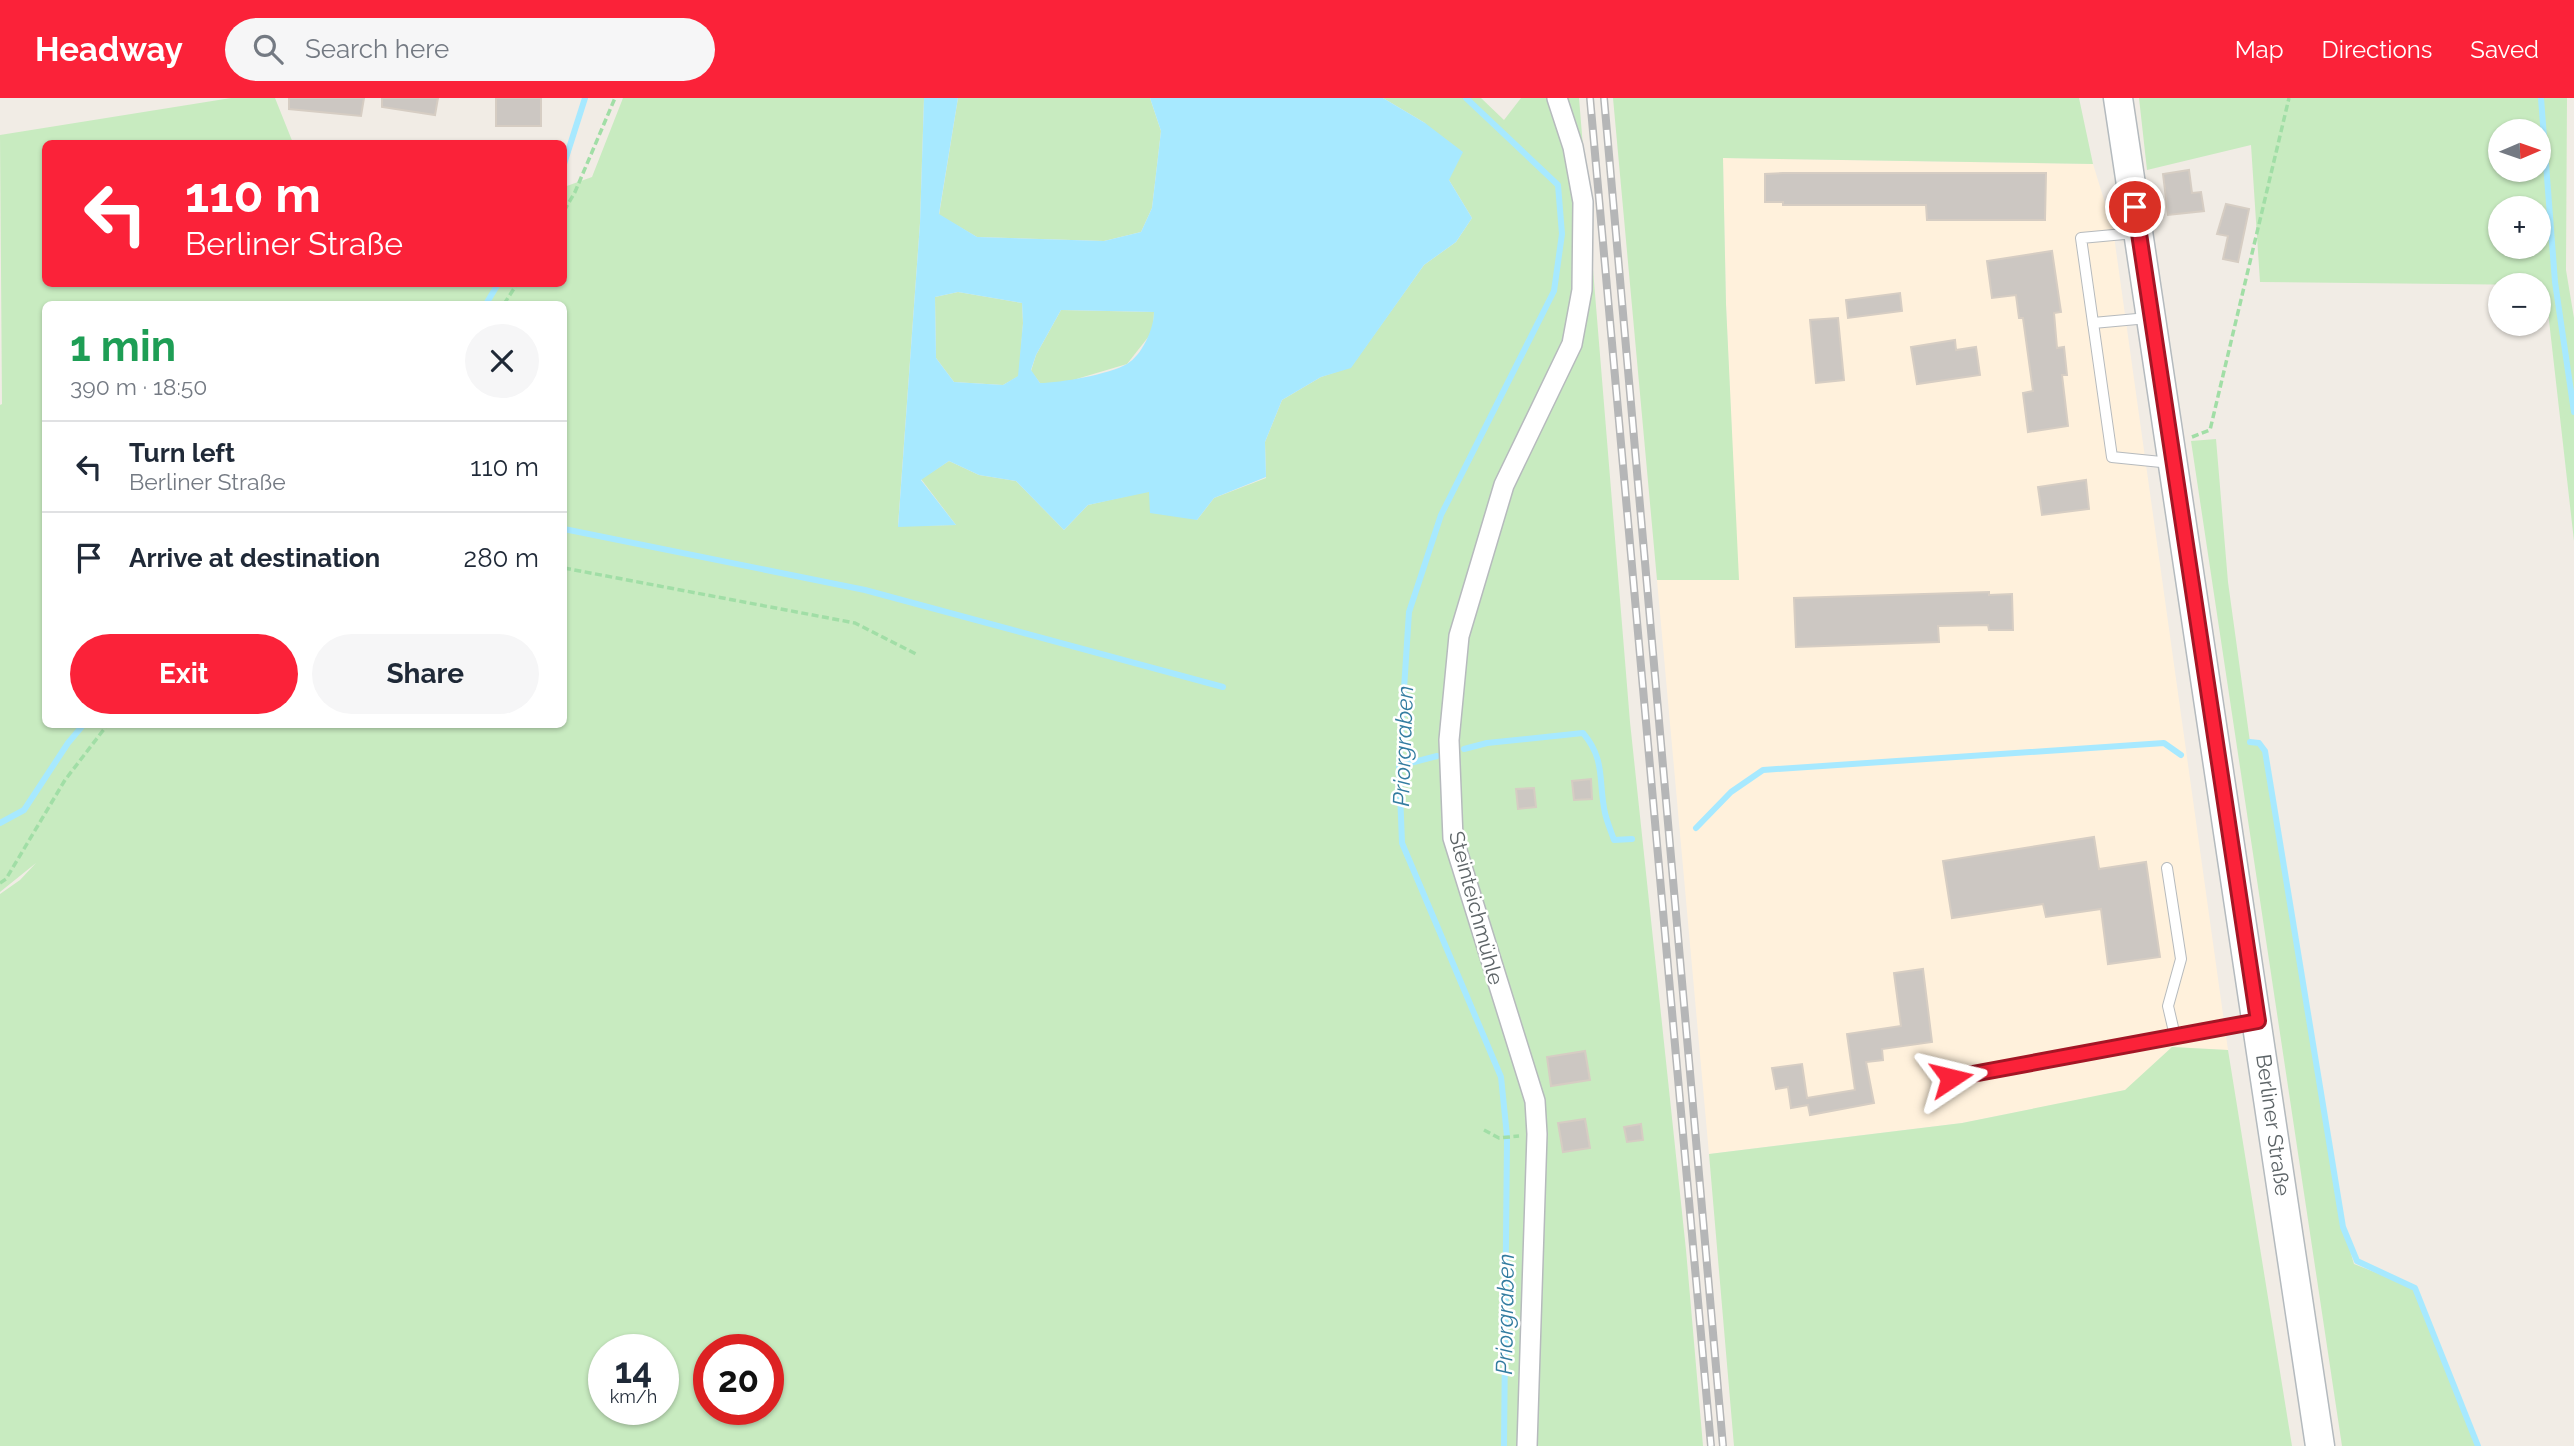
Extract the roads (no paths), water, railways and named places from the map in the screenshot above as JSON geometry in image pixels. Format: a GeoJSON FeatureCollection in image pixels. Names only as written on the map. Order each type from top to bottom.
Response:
{"type":"FeatureCollection","features":[{"type":"Feature","properties":{"kind":"main road","name":"Berliner Straße"},"geometry":{"type":"LineString","coordinates":[[2118,98],[2320,1446]]}},
{"type":"Feature","properties":{"kind":"street","name":"Steinteichmühle"},"geometry":{"type":"LineString","coordinates":[[1527,1446],[1537,1134],[1535,1101],[1453,838],[1448,740],[1459,636],[1504,485],[1572,344],[1582,290],[1583,202],[1573,147],[1557,98]]}},
{"type":"Feature","properties":{"kind":"lane"},"geometry":{"type":"LineString","coordinates":[[2139,233],[2081,238],[2112,457],[2173,456]]}},
{"type":"Feature","properties":{"kind":"lane"},"geometry":{"type":"LineString","coordinates":[[2093,323],[2152,318]]}},
{"type":"Feature","properties":{"kind":"lane"},"geometry":{"type":"LineString","coordinates":[[2167,868],[2181,959],[2168,1006],[2175,1037]]}},
{"type":"Feature","properties":{"kind":"lane"},"geometry":{"type":"LineString","coordinates":[[1951,1078],[2258,1021]]}},
{"type":"Feature","properties":{"kind":"water"},"geometry":{"type":"Polygon","coordinates":[[[924,98],[958,98],[939,214],[977,237],[1104,241],[1141,232],[1152,208],[1161,131],[1150,98],[1383,98],[1425,123],[1463,152],[1449,180],[1472,218],[1456,242],[1424,265],[1351,368],[1321,377],[1282,400],[1265,442],[1266,477],[1214,498],[1197,520],[1150,513],[1149,492],[1088,505],[1064,530],[1016,481],[979,475],[949,461],[921,480],[956,525],[898,527],[920,223],[924,98]],[[958,292],[935,297],[936,358],[954,382],[1003,385],[1018,376],[1022,303],[958,292]],[[1061,310],[1036,355],[1031,370],[1040,383],[1085,377],[1127,364],[1138,354],[1146,341],[1154,312],[1061,310]]]}},
{"type":"Feature","properties":{"kind":"waterway"},"geometry":{"type":"LineString","coordinates":[[567,155],[585,98]]}},
{"type":"Feature","properties":{"kind":"waterway","name":"Priorgraben"},"geometry":{"type":"LineString","coordinates":[[1466,98],[1558,185],[1562,234],[1554,291],[1441,515],[1409,612],[1399,766],[1402,843],[1501,1077],[1507,1136],[1504,1446]]}},
{"type":"Feature","properties":{"kind":"waterway"},"geometry":{"type":"LineString","coordinates":[[2541,98],[2555,282],[2574,412]]}},
{"type":"Feature","properties":{"kind":"waterway"},"geometry":{"type":"LineString","coordinates":[[488,301],[496,287]]}},
{"type":"Feature","properties":{"kind":"waterway"},"geometry":{"type":"LineString","coordinates":[[567,530],[865,590],[1223,687]]}},
{"type":"Feature","properties":{"kind":"waterway"},"geometry":{"type":"LineString","coordinates":[[0,823],[24,810],[81,728]]}},
{"type":"Feature","properties":{"kind":"waterway"},"geometry":{"type":"LineString","coordinates":[[1464,749],[1487,743],[1583,733],[1598,762],[1605,813],[1614,840],[1632,839]]}},
{"type":"Feature","properties":{"kind":"waterway"},"geometry":{"type":"LineString","coordinates":[[2250,742],[2259,743],[2265,751],[2343,1227],[2357,1261],[2415,1288],[2478,1446]]}},
{"type":"Feature","properties":{"kind":"waterway"},"geometry":{"type":"LineString","coordinates":[[1696,828],[1731,792],[1763,770],[2164,743],[2181,755]]}},
{"type":"Feature","properties":{"kind":"waterway"},"geometry":{"type":"LineString","coordinates":[[1399,766],[1437,756]]}},
{"type":"Feature","properties":{"kind":"railway"},"geometry":{"type":"LineString","coordinates":[[1590,98],[1711,1446]]}},
{"type":"Feature","properties":{"kind":"railway"},"geometry":{"type":"LineString","coordinates":[[1604,98],[1723,1446]]}}]}
